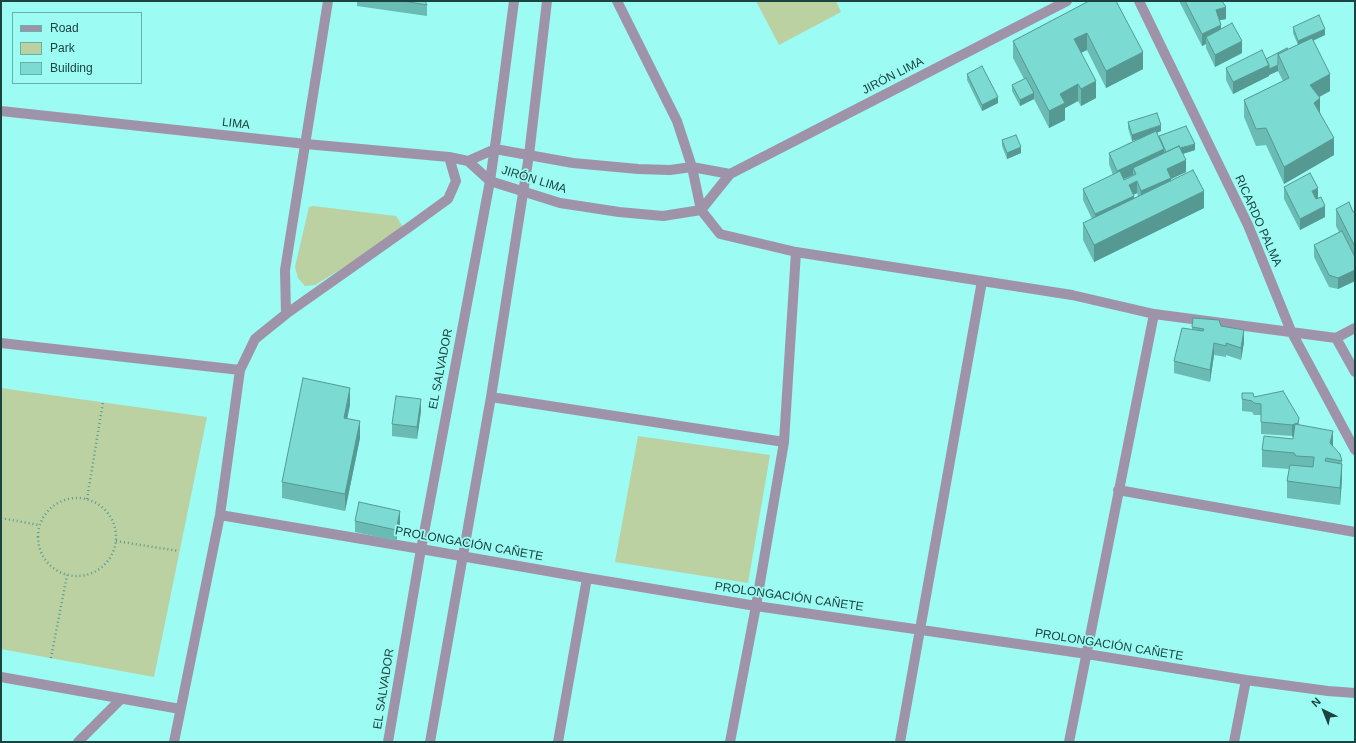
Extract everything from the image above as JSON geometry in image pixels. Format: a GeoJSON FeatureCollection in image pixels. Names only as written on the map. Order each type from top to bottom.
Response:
{"type":"FeatureCollection","features":[{"type":"Feature","properties":{"kind":"street"},"geometry":{"type":"LineString","coordinates":[[286,314],[285,270],[328,1]]}},
{"type":"Feature","properties":{"kind":"street","name":"EL SALVADOR"},"geometry":{"type":"LineString","coordinates":[[388,742],[421,549],[490,181],[514,1]]}},
{"type":"Feature","properties":{"kind":"street"},"geometry":{"type":"LineString","coordinates":[[430,742],[491,397],[529,155],[547,1]]}},
{"type":"Feature","properties":{"kind":"street"},"geometry":{"type":"LineString","coordinates":[[617,1],[677,121],[692,167],[701,210],[720,234],[796,252],[1072,295],[1154,314],[1336,338],[1355,328]]}},
{"type":"Feature","properties":{"kind":"street","name":"JIRÓN LIMA"},"geometry":{"type":"LineString","coordinates":[[730,174],[692,167],[670,170],[638,169],[574,163],[495,149],[468,161],[490,181],[560,203],[619,212],[663,216],[701,210],[730,174],[1067,1]]}},
{"type":"Feature","properties":{"kind":"street","name":"RICARDO PALMA"},"geometry":{"type":"LineString","coordinates":[[1139,1],[1248,224],[1291,331],[1355,450]]}},
{"type":"Feature","properties":{"kind":"street","name":"LIMA"},"geometry":{"type":"LineString","coordinates":[[1,111],[306,144],[449,157],[468,161]]}},
{"type":"Feature","properties":{"kind":"street"},"geometry":{"type":"LineString","coordinates":[[174,742],[220,515],[240,370],[255,339],[286,314],[448,199],[456,181],[449,157]]}},
{"type":"Feature","properties":{"kind":"street"},"geometry":{"type":"LineString","coordinates":[[730,742],[756,606],[784,442],[796,252]]}},
{"type":"Feature","properties":{"kind":"street"},"geometry":{"type":"LineString","coordinates":[[900,742],[982,281]]}},
{"type":"Feature","properties":{"kind":"street"},"geometry":{"type":"LineString","coordinates":[[1069,742],[1154,314]]}},
{"type":"Feature","properties":{"kind":"street"},"geometry":{"type":"LineString","coordinates":[[1336,338],[1355,372]]}},
{"type":"Feature","properties":{"kind":"street"},"geometry":{"type":"LineString","coordinates":[[1,343],[240,370]]}},
{"type":"Feature","properties":{"kind":"street"},"geometry":{"type":"LineString","coordinates":[[491,397],[784,442]]}},
{"type":"Feature","properties":{"kind":"street"},"geometry":{"type":"LineString","coordinates":[[1118,490],[1355,532]]}},
{"type":"Feature","properties":{"kind":"street","name":"PROLONGACIÓN CAÑETE"},"geometry":{"type":"LineString","coordinates":[[220,515],[756,606],[1087,654],[1246,680],[1355,693]]}},
{"type":"Feature","properties":{"kind":"street"},"geometry":{"type":"LineString","coordinates":[[558,742],[587,578]]}},
{"type":"Feature","properties":{"kind":"street"},"geometry":{"type":"LineString","coordinates":[[1,678],[180,709]]}},
{"type":"Feature","properties":{"kind":"street"},"geometry":{"type":"LineString","coordinates":[[1234,742],[1246,680]]}},
{"type":"Feature","properties":{"kind":"street"},"geometry":{"type":"LineString","coordinates":[[78,742],[121,699]]}},
{"type":"Feature","properties":{"kind":"path"},"geometry":{"type":"LineString","coordinates":[[87,499],[103,402]]}},
{"type":"Feature","properties":{"kind":"path"},"geometry":{"type":"LineString","coordinates":[[75,498],[87,499],[97,503],[109,514],[116,530],[116,541],[112,554],[104,565],[93,572],[80,576],[67,575],[55,570],[46,561],[40,550],[38,537],[40,525],[45,514],[53,506],[64,500],[75,498]]}},
{"type":"Feature","properties":{"kind":"path"},"geometry":{"type":"LineString","coordinates":[[1,518],[40,525]]}},
{"type":"Feature","properties":{"kind":"path"},"geometry":{"type":"LineString","coordinates":[[116,541],[179,551]]}},
{"type":"Feature","properties":{"kind":"path"},"geometry":{"type":"LineString","coordinates":[[51,658],[67,575]]}},
{"type":"Feature","properties":{"kind":"green space"},"geometry":{"type":"Polygon","coordinates":[[[756,1],[836,1],[841,12],[779,45],[756,1]]]}},
{"type":"Feature","properties":{"kind":"green space"},"geometry":{"type":"Polygon","coordinates":[[[313,206],[396,216],[403,227],[400,233],[315,285],[305,286],[298,278],[295,267],[309,207],[313,206]]]}},
{"type":"Feature","properties":{"kind":"green space"},"geometry":{"type":"Polygon","coordinates":[[[1,388],[207,417],[154,677],[1,649],[1,388]]]}},
{"type":"Feature","properties":{"kind":"green space"},"geometry":{"type":"Polygon","coordinates":[[[638,436],[770,455],[748,583],[615,562],[638,436]]]}},
{"type":"Feature","properties":{"kind":"building"},"geometry":{"type":"Polygon","coordinates":[[[403,1],[425,1],[427,5],[403,1]]]}},
{"type":"Feature","properties":{"kind":"building"},"geometry":{"type":"Polygon","coordinates":[[[1089,1],[1116,1],[1143,52],[1106,71],[1087,33],[1074,39],[1096,81],[1081,89],[1078,84],[1060,94],[1065,103],[1049,111],[1013,41],[1089,1]]]}},
{"type":"Feature","properties":{"kind":"building"},"geometry":{"type":"Polygon","coordinates":[[[1185,1],[1222,1],[1226,7],[1216,10],[1221,25],[1202,34],[1185,1]]]}},
{"type":"Feature","properties":{"kind":"building"},"geometry":{"type":"Polygon","coordinates":[[[1319,15],[1325,29],[1298,41],[1293,27],[1319,15]]]}},
{"type":"Feature","properties":{"kind":"building"},"geometry":{"type":"Polygon","coordinates":[[[1232,23],[1242,41],[1215,55],[1206,37],[1232,23]]]}},
{"type":"Feature","properties":{"kind":"building"},"geometry":{"type":"Polygon","coordinates":[[[1312,38],[1330,74],[1310,85],[1320,98],[1314,103],[1334,138],[1284,167],[1266,128],[1256,129],[1244,100],[1289,78],[1278,54],[1312,38]]]}},
{"type":"Feature","properties":{"kind":"building"},"geometry":{"type":"Polygon","coordinates":[[[1287,48],[1288,49],[1278,54],[1278,65],[1269,69],[1266,59],[1287,48]]]}},
{"type":"Feature","properties":{"kind":"building"},"geometry":{"type":"Polygon","coordinates":[[[1262,50],[1269,65],[1233,82],[1226,68],[1262,50]]]}},
{"type":"Feature","properties":{"kind":"building"},"geometry":{"type":"Polygon","coordinates":[[[982,66],[998,97],[982,105],[967,74],[982,66]]]}},
{"type":"Feature","properties":{"kind":"building"},"geometry":{"type":"Polygon","coordinates":[[[1026,78],[1034,93],[1020,100],[1012,85],[1026,78]]]}},
{"type":"Feature","properties":{"kind":"building"},"geometry":{"type":"Polygon","coordinates":[[[1157,113],[1161,125],[1132,135],[1128,122],[1157,113]]]}},
{"type":"Feature","properties":{"kind":"building"},"geometry":{"type":"Polygon","coordinates":[[[1186,126],[1195,144],[1180,148],[1179,146],[1166,152],[1159,136],[1186,126]]]}},
{"type":"Feature","properties":{"kind":"building"},"geometry":{"type":"Polygon","coordinates":[[[1156,131],[1164,149],[1117,171],[1109,153],[1156,131]]]}},
{"type":"Feature","properties":{"kind":"building"},"geometry":{"type":"Polygon","coordinates":[[[1016,135],[1021,147],[1007,153],[1002,140],[1016,135]]]}},
{"type":"Feature","properties":{"kind":"building"},"geometry":{"type":"Polygon","coordinates":[[[1179,146],[1186,160],[1167,169],[1171,178],[1141,191],[1137,181],[1129,185],[1134,196],[1095,214],[1083,189],[1120,171],[1124,180],[1136,174],[1133,168],[1179,146]]]}},
{"type":"Feature","properties":{"kind":"building"},"geometry":{"type":"Polygon","coordinates":[[[1193,170],[1204,191],[1094,245],[1083,223],[1193,170]]]}},
{"type":"Feature","properties":{"kind":"building"},"geometry":{"type":"Polygon","coordinates":[[[1310,173],[1318,188],[1312,191],[1316,199],[1321,197],[1325,206],[1300,219],[1284,187],[1310,173]]]}},
{"type":"Feature","properties":{"kind":"building"},"geometry":{"type":"Polygon","coordinates":[[[1349,202],[1353,212],[1355,211],[1355,247],[1336,209],[1349,202]]]}},
{"type":"Feature","properties":{"kind":"building"},"geometry":{"type":"Polygon","coordinates":[[[1342,231],[1355,257],[1355,270],[1338,278],[1329,275],[1314,245],[1342,231]]]}},
{"type":"Feature","properties":{"kind":"building"},"geometry":{"type":"Polygon","coordinates":[[[1193,318],[1219,320],[1221,326],[1244,330],[1241,348],[1226,343],[1226,346],[1214,343],[1210,370],[1174,361],[1182,328],[1203,331],[1204,329],[1192,327],[1193,318]]]}},
{"type":"Feature","properties":{"kind":"building"},"geometry":{"type":"Polygon","coordinates":[[[303,378],[350,388],[344,418],[360,421],[345,494],[282,482],[303,378]]]}},
{"type":"Feature","properties":{"kind":"building"},"geometry":{"type":"Polygon","coordinates":[[[1283,391],[1299,418],[1298,423],[1292,425],[1261,422],[1261,404],[1242,399],[1242,393],[1253,393],[1254,397],[1283,391]]]}},
{"type":"Feature","properties":{"kind":"building"},"geometry":{"type":"Polygon","coordinates":[[[396,396],[421,399],[417,427],[392,424],[396,396]]]}},
{"type":"Feature","properties":{"kind":"building"},"geometry":{"type":"Polygon","coordinates":[[[1295,424],[1333,431],[1330,443],[1340,454],[1342,461],[1326,458],[1325,461],[1342,464],[1340,488],[1287,481],[1290,465],[1313,467],[1314,457],[1296,456],[1294,453],[1262,450],[1264,436],[1293,439],[1295,424]]]}},
{"type":"Feature","properties":{"kind":"building"},"geometry":{"type":"Polygon","coordinates":[[[359,502],[400,511],[396,530],[355,521],[359,502]]]}}]}
